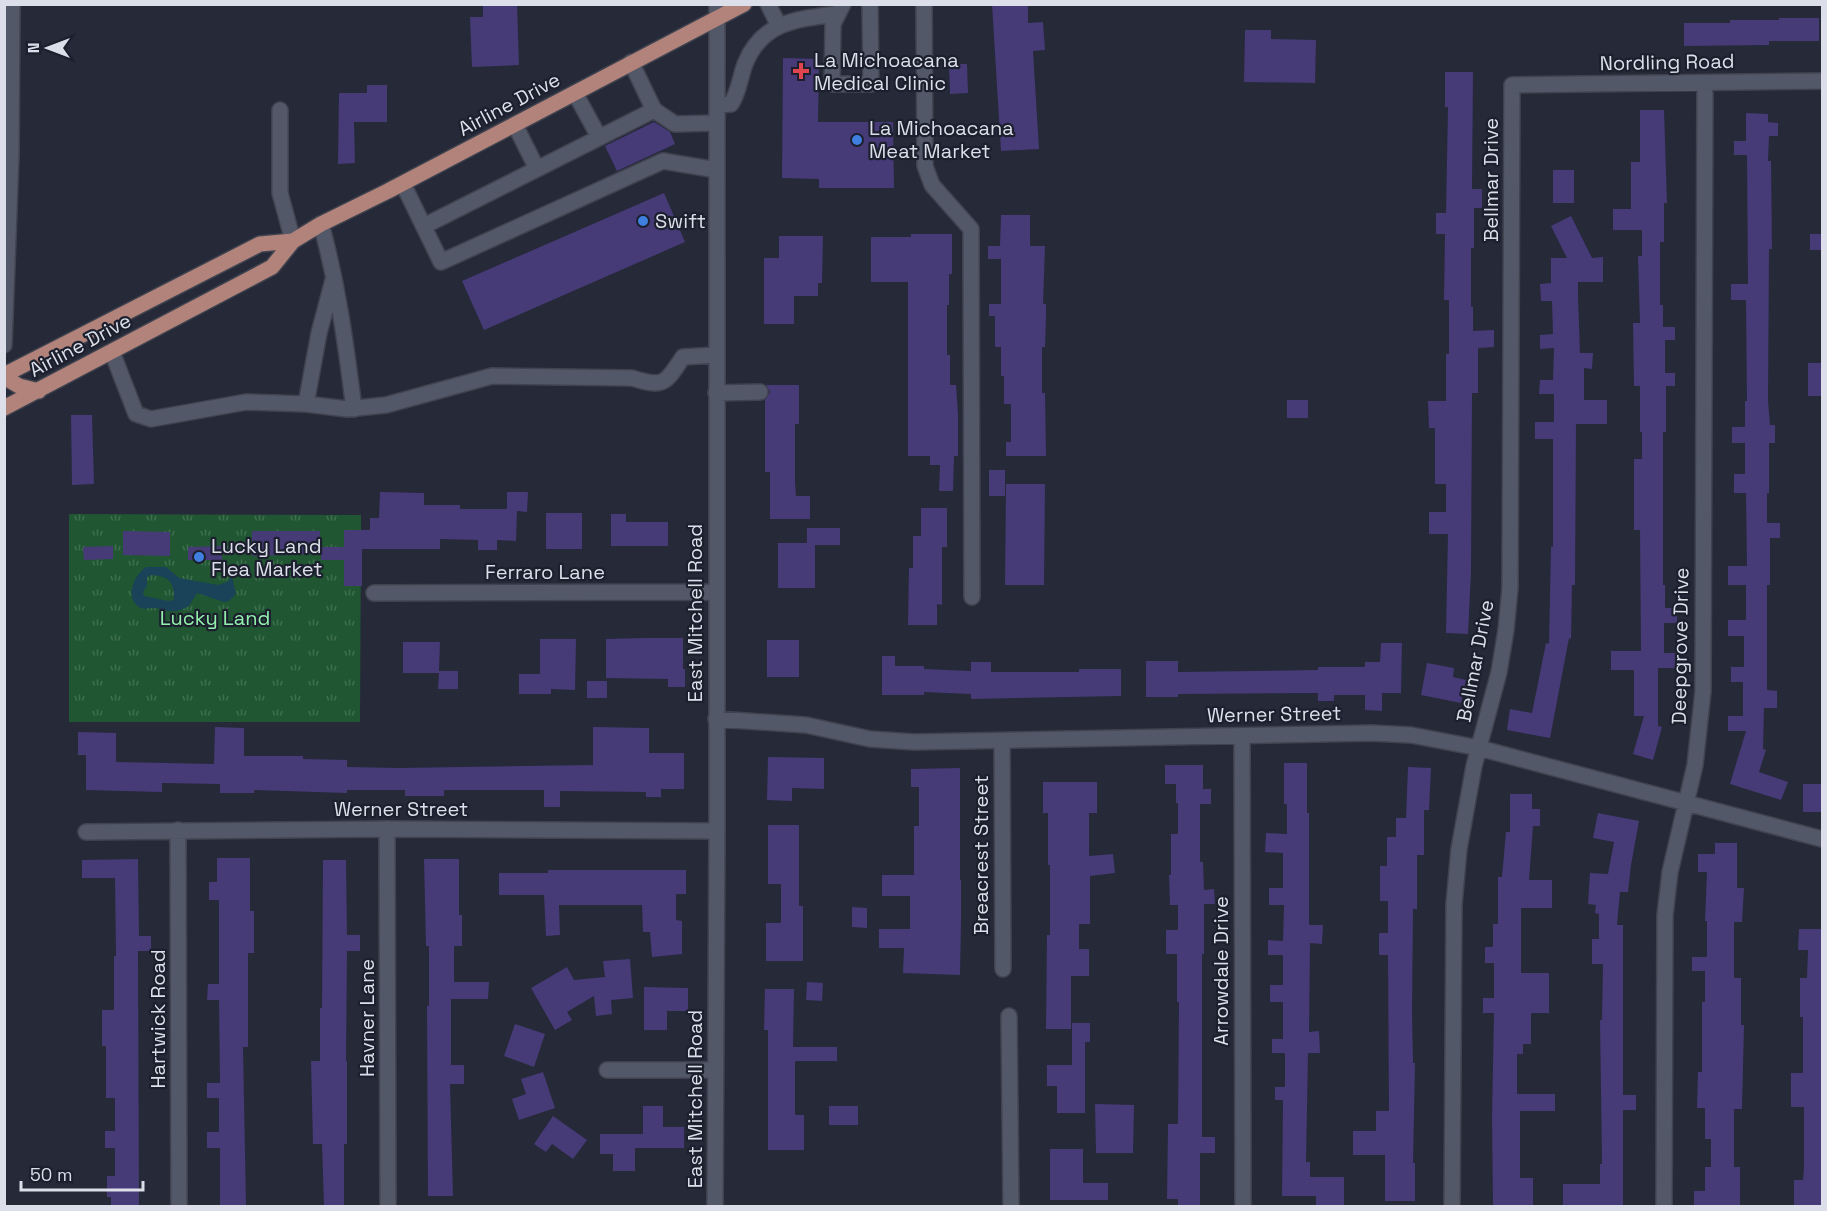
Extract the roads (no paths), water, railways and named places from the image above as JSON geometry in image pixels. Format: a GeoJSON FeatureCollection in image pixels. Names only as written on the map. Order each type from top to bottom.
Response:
{"type":"FeatureCollection","features":[{"type":"Feature","properties":{"kind":"main road","name":"Airline Drive"},"geometry":{"type":"LineString","coordinates":[[4,408],[272,267],[293,240],[321,224],[403,184],[575,93],[717,12],[744,4]]}},
{"type":"Feature","properties":{"kind":"main road","name":"Airline Drive"},"geometry":{"type":"LineString","coordinates":[[4,376],[260,244],[293,240]]}},
{"type":"Feature","properties":{"kind":"main road"},"geometry":{"type":"LineString","coordinates":[[4,376],[19,386],[39,391]]}},
{"type":"Feature","properties":{"kind":"street"},"geometry":{"type":"LineString","coordinates":[[4,345],[11,155],[12,4]]}},
{"type":"Feature","properties":{"kind":"street"},"geometry":{"type":"LineString","coordinates":[[768,4],[779,26]]}},
{"type":"Feature","properties":{"kind":"street"},"geometry":{"type":"LineString","coordinates":[[841,9],[833,24],[832,84],[871,84],[870,4]]}},
{"type":"Feature","properties":{"kind":"street"},"geometry":{"type":"LineString","coordinates":[[924,4],[925,166],[932,184],[971,229],[972,597]]}},
{"type":"Feature","properties":{"kind":"street"},"geometry":{"type":"LineString","coordinates":[[717,105],[731,104],[748,56],[764,35],[792,20],[841,9]]}},
{"type":"Feature","properties":{"kind":"street","name":"East Mitchell Road"},"geometry":{"type":"LineString","coordinates":[[715,1206],[717,12]]}},
{"type":"Feature","properties":{"kind":"street"},"geometry":{"type":"LineString","coordinates":[[631,62],[654,110],[675,124],[717,123]]}},
{"type":"Feature","properties":{"kind":"street","name":"Nordling Road"},"geometry":{"type":"LineString","coordinates":[[1512,85],[1822,81]]}},
{"type":"Feature","properties":{"kind":"street","name":"Deepgrove Drive"},"geometry":{"type":"LineString","coordinates":[[1664,1206],[1665,915],[1670,872],[1695,765],[1703,691],[1705,83]]}},
{"type":"Feature","properties":{"kind":"street","name":"Bellmar Drive"},"geometry":{"type":"LineString","coordinates":[[1452,1206],[1454,904],[1459,849],[1479,748],[1499,672],[1510,588],[1512,85]]}},
{"type":"Feature","properties":{"kind":"street"},"geometry":{"type":"LineString","coordinates":[[575,93],[599,137]]}},
{"type":"Feature","properties":{"kind":"street"},"geometry":{"type":"LineString","coordinates":[[280,110],[280,193],[293,240]]}},
{"type":"Feature","properties":{"kind":"street"},"geometry":{"type":"LineString","coordinates":[[424,226],[654,110]]}},
{"type":"Feature","properties":{"kind":"street"},"geometry":{"type":"LineString","coordinates":[[515,125],[537,169]]}},
{"type":"Feature","properties":{"kind":"street"},"geometry":{"type":"LineString","coordinates":[[403,184],[441,262],[663,161],[717,170]]}},
{"type":"Feature","properties":{"kind":"street"},"geometry":{"type":"LineString","coordinates":[[321,224],[334,274],[354,409]]}},
{"type":"Feature","properties":{"kind":"street"},"geometry":{"type":"LineString","coordinates":[[306,404],[319,333],[334,274]]}},
{"type":"Feature","properties":{"kind":"street"},"geometry":{"type":"LineString","coordinates":[[112,352],[136,414],[151,418],[246,402],[306,404],[354,409],[386,405],[492,376],[632,378],[654,385],[668,380],[683,357],[716,355]]}},
{"type":"Feature","properties":{"kind":"street"},"geometry":{"type":"LineString","coordinates":[[716,393],[760,392]]}},
{"type":"Feature","properties":{"kind":"street","name":"Ferraro Lane"},"geometry":{"type":"LineString","coordinates":[[374,593],[717,592]]}},
{"type":"Feature","properties":{"kind":"street","name":"Werner Street"},"geometry":{"type":"LineString","coordinates":[[716,719],[806,724],[870,739],[914,742],[1371,733],[1411,735],[1479,748],[1822,839]]}},
{"type":"Feature","properties":{"kind":"street","name":"Arrowdale Drive"},"geometry":{"type":"LineString","coordinates":[[1242,736],[1243,1206]]}},
{"type":"Feature","properties":{"kind":"street","name":"Breacrest Street"},"geometry":{"type":"LineString","coordinates":[[1002,741],[1003,969]]}},
{"type":"Feature","properties":{"kind":"street","name":"Werner Street"},"geometry":{"type":"LineString","coordinates":[[86,832],[387,829],[717,831]]}},
{"type":"Feature","properties":{"kind":"street","name":"Havner Lane"},"geometry":{"type":"LineString","coordinates":[[387,829],[388,1206]]}},
{"type":"Feature","properties":{"kind":"street","name":"Hartwick Road"},"geometry":{"type":"LineString","coordinates":[[178,830],[179,1206]]}},
{"type":"Feature","properties":{"kind":"street"},"geometry":{"type":"LineString","coordinates":[[1009,1016],[1011,1206]]}},
{"type":"Feature","properties":{"kind":"street"},"geometry":{"type":"LineString","coordinates":[[607,1070],[716,1070]]}},
{"type":"Feature","properties":{"kind":"water"},"geometry":{"type":"Polygon","coordinates":[[[146,567],[166,567],[179,578],[218,585],[227,582],[232,577],[236,594],[229,601],[224,602],[197,593],[189,606],[178,611],[142,608],[135,603],[132,592],[135,580],[146,567]],[[152,575],[147,577],[144,596],[174,600],[170,582],[163,577],[152,575]]]}},
{"type":"Feature","properties":{"kind":"place","name":"La Michoacana Medical Clinic"},"geometry":{"type":"Point","coordinates":[801,71]}},
{"type":"Feature","properties":{"kind":"place","name":"La Michoacana Meat Market"},"geometry":{"type":"Point","coordinates":[857,140]}},
{"type":"Feature","properties":{"kind":"place","name":"Swift"},"geometry":{"type":"Point","coordinates":[643,221]}},
{"type":"Feature","properties":{"kind":"place","name":"Lucky Land Flea Market"},"geometry":{"type":"Point","coordinates":[199,557]}},
{"type":"Feature","properties":{"kind":"park label","name":"Lucky Land"},"geometry":{"type":"Point","coordinates":[215,618]}}]}
